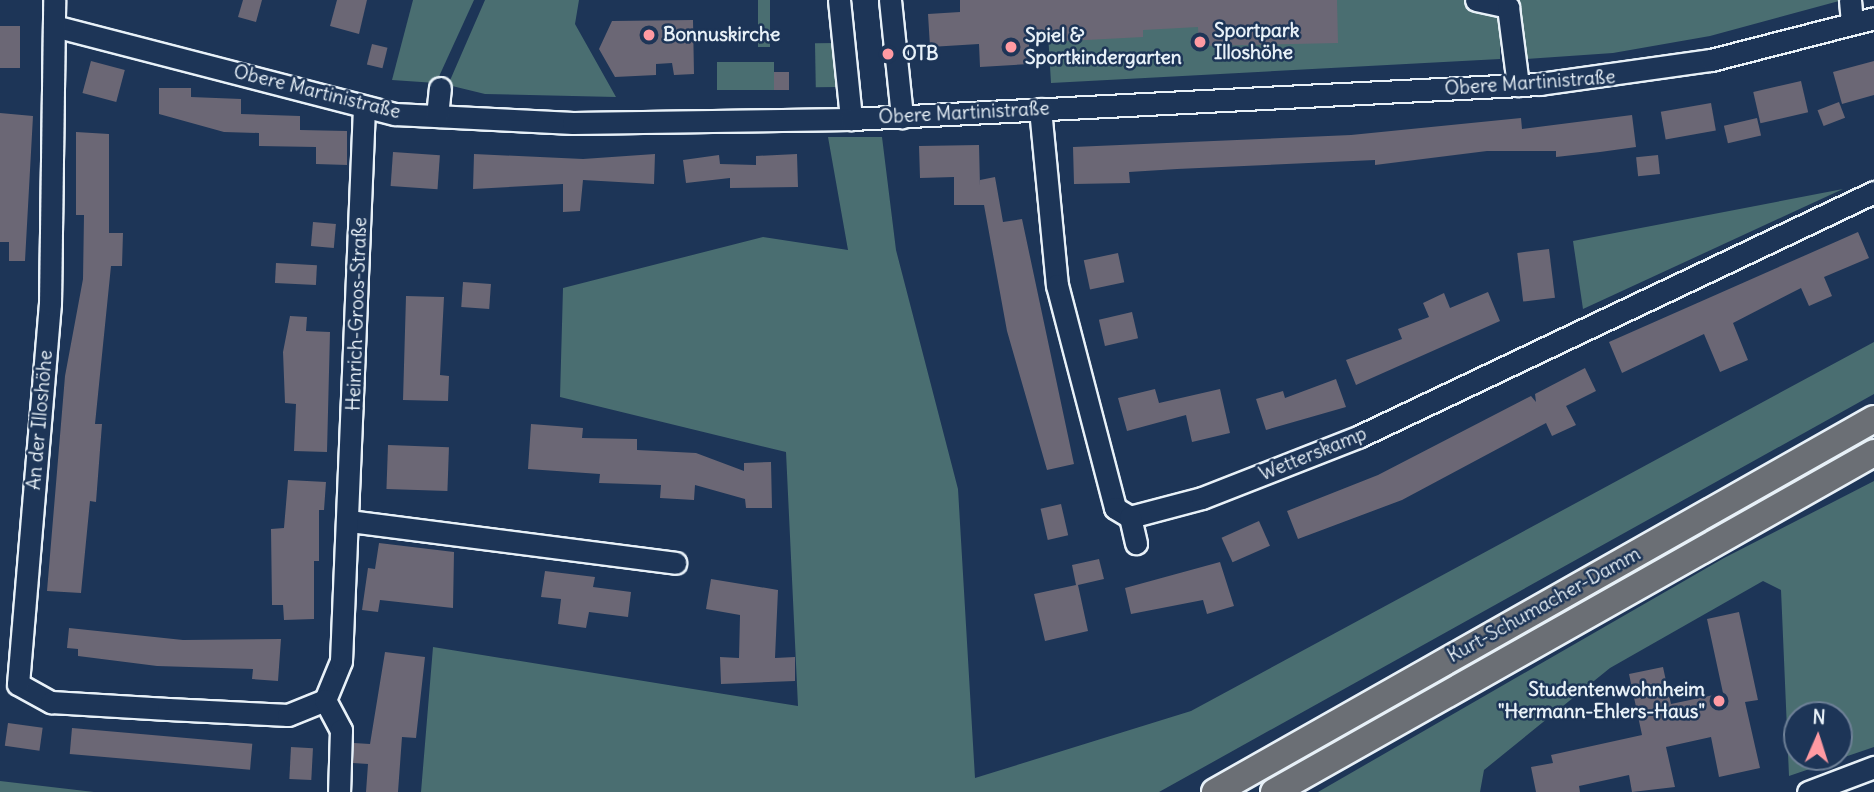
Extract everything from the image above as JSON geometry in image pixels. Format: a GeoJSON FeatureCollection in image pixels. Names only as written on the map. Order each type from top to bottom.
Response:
{"type":"FeatureCollection","features":[{"type":"Feature","properties":{"kind":"main road","name":"Kurt-Schumacher-Damm"},"geometry":{"type":"LineString","coordinates":[[1215,792],[1874,419]]}},
{"type":"Feature","properties":{"kind":"main road","name":"Kurt-Schumacher-Damm"},"geometry":{"type":"LineString","coordinates":[[1274,792],[1874,453]]}},
{"type":"Feature","properties":{"kind":"street","name":"An der Illoshöhe"},"geometry":{"type":"LineString","coordinates":[[54,0],[58,27],[50,304],[9,687],[51,702],[288,715],[325,700]]}},
{"type":"Feature","properties":{"kind":"street"},"geometry":{"type":"LineString","coordinates":[[839,0],[851,119]]}},
{"type":"Feature","properties":{"kind":"street"},"geometry":{"type":"LineString","coordinates":[[890,0],[902,117]]}},
{"type":"Feature","properties":{"kind":"street"},"geometry":{"type":"LineString","coordinates":[[1476,0],[1508,7],[1518,85]]}},
{"type":"Feature","properties":{"kind":"street"},"geometry":{"type":"LineString","coordinates":[[1850,0],[1852,23]]}},
{"type":"Feature","properties":{"kind":"street","name":"Obere Martinistraße"},"geometry":{"type":"LineString","coordinates":[[58,27],[364,107],[437,117],[573,122],[851,119],[1518,85],[1672,68],[1874,18]]}},
{"type":"Feature","properties":{"kind":"street"},"geometry":{"type":"LineString","coordinates":[[437,117],[440,89]]}},
{"type":"Feature","properties":{"kind":"street","name":"Heinrich-Groos-Straße"},"geometry":{"type":"LineString","coordinates":[[325,700],[341,661],[349,521],[364,107]]}},
{"type":"Feature","properties":{"kind":"street"},"geometry":{"type":"LineString","coordinates":[[1040,108],[1058,285],[1115,508],[1130,517],[1136,543]]}},
{"type":"Feature","properties":{"kind":"street","name":"Wetterskamp"},"geometry":{"type":"LineString","coordinates":[[1130,517],[1202,498],[1360,436],[1874,192]]}},
{"type":"Feature","properties":{"kind":"street"},"geometry":{"type":"LineString","coordinates":[[349,521],[675,563]]}},
{"type":"Feature","properties":{"kind":"street"},"geometry":{"type":"LineString","coordinates":[[325,700],[341,730],[339,792]]}},
{"type":"Feature","properties":{"kind":"street"},"geometry":{"type":"LineString","coordinates":[[1808,792],[1874,767]]}},
{"type":"Feature","properties":{"kind":"green space"},"geometry":{"type":"Polygon","coordinates":[[[413,0],[474,0],[436,83],[392,80],[413,0]]]}},
{"type":"Feature","properties":{"kind":"green space"},"geometry":{"type":"Polygon","coordinates":[[[485,0],[579,0],[575,24],[616,97],[485,94],[448,85],[485,0]]]}},
{"type":"Feature","properties":{"kind":"green space"},"geometry":{"type":"Polygon","coordinates":[[[758,0],[770,0],[770,47],[758,47],[758,0]]]}},
{"type":"Feature","properties":{"kind":"green space","name":"Sportpark Illoshöhe"},"geometry":{"type":"Polygon","coordinates":[[[1046,0],[1839,1],[1710,36],[1613,53],[1526,59],[1520,19],[1500,23],[1500,59],[1051,83],[1046,0]]]}},
{"type":"Feature","properties":{"kind":"green space"},"geometry":{"type":"Polygon","coordinates":[[[815,43],[836,43],[837,87],[816,87],[815,43]]]}},
{"type":"Feature","properties":{"kind":"green space"},"geometry":{"type":"Polygon","coordinates":[[[717,62],[774,62],[774,90],[717,90],[717,62]]]}},
{"type":"Feature","properties":{"kind":"green space"},"geometry":{"type":"Polygon","coordinates":[[[828,137],[882,137],[896,250],[958,489],[975,778],[1191,711],[1874,342],[1874,394],[1159,792],[421,792],[433,647],[798,706],[786,452],[560,397],[563,288],[763,237],[848,250],[828,137]]]}},
{"type":"Feature","properties":{"kind":"green space"},"geometry":{"type":"Polygon","coordinates":[[[1843,189],[1583,309],[1573,241],[1843,189]]]}},
{"type":"Feature","properties":{"kind":"green space"},"geometry":{"type":"Polygon","coordinates":[[[1874,481],[1874,747],[1853,754],[1853,701],[1786,701],[1781,590],[1763,581],[1610,668],[1484,770],[1480,792],[1318,792],[1724,558],[1874,481]]]}},
{"type":"Feature","properties":{"kind":"green space"},"geometry":{"type":"Polygon","coordinates":[[[1789,771],[1804,771],[1789,776],[1789,771]]]}},
{"type":"Feature","properties":{"kind":"green space"},"geometry":{"type":"Polygon","coordinates":[[[0,781],[94,792],[0,792],[0,781]]]}},
{"type":"Feature","properties":{"kind":"building"},"geometry":{"type":"Polygon","coordinates":[[[243,0],[262,0],[256,22],[238,17],[243,0]]]}},
{"type":"Feature","properties":{"kind":"building"},"geometry":{"type":"Polygon","coordinates":[[[337,0],[367,0],[359,34],[330,26],[337,0]]]}},
{"type":"Feature","properties":{"kind":"building"},"geometry":{"type":"Polygon","coordinates":[[[960,0],[1337,0],[1338,43],[1199,46],[1198,27],[1143,30],[1143,37],[1029,43],[1029,64],[980,67],[979,44],[930,47],[928,14],[960,12],[960,0]]]}},
{"type":"Feature","properties":{"kind":"building","name":"Bonnuskirche"},"geometry":{"type":"Polygon","coordinates":[[[693,20],[694,74],[674,75],[672,63],[656,64],[656,75],[615,77],[599,49],[612,21],[693,20]]]}},
{"type":"Feature","properties":{"kind":"building"},"geometry":{"type":"Polygon","coordinates":[[[0,26],[20,26],[20,68],[0,68],[0,26]]]}},
{"type":"Feature","properties":{"kind":"building"},"geometry":{"type":"Polygon","coordinates":[[[372,44],[388,48],[382,68],[367,64],[372,44]]]}},
{"type":"Feature","properties":{"kind":"building"},"geometry":{"type":"Polygon","coordinates":[[[91,61],[125,70],[116,102],[82,93],[91,61]]]}},
{"type":"Feature","properties":{"kind":"building"},"geometry":{"type":"Polygon","coordinates":[[[1874,61],[1874,95],[1842,104],[1833,72],[1874,61]]]}},
{"type":"Feature","properties":{"kind":"building"},"geometry":{"type":"Polygon","coordinates":[[[774,72],[789,72],[789,90],[774,90],[774,72]]]}},
{"type":"Feature","properties":{"kind":"building"},"geometry":{"type":"Polygon","coordinates":[[[1801,81],[1808,112],[1760,123],[1753,92],[1801,81]]]}},
{"type":"Feature","properties":{"kind":"building"},"geometry":{"type":"Polygon","coordinates":[[[159,88],[191,88],[191,97],[241,99],[241,114],[300,116],[300,130],[347,131],[347,165],[316,164],[316,147],[259,146],[259,133],[224,132],[159,114],[159,88]]]}},
{"type":"Feature","properties":{"kind":"building"},"geometry":{"type":"Polygon","coordinates":[[[1839,102],[1845,118],[1824,126],[1818,110],[1839,102]]]}},
{"type":"Feature","properties":{"kind":"building"},"geometry":{"type":"Polygon","coordinates":[[[1711,103],[1716,131],[1666,139],[1661,112],[1711,103]]]}},
{"type":"Feature","properties":{"kind":"building"},"geometry":{"type":"Polygon","coordinates":[[[0,113],[33,116],[25,261],[9,261],[9,242],[0,242],[0,113]]]}},
{"type":"Feature","properties":{"kind":"building"},"geometry":{"type":"Polygon","coordinates":[[[1632,115],[1636,147],[1600,152],[1556,157],[1556,151],[1487,151],[1375,165],[1375,160],[1177,169],[1129,172],[1130,183],[1074,184],[1073,147],[1351,135],[1521,118],[1522,129],[1632,115]]]}},
{"type":"Feature","properties":{"kind":"building"},"geometry":{"type":"Polygon","coordinates":[[[1757,118],[1761,136],[1728,143],[1724,126],[1757,118]]]}},
{"type":"Feature","properties":{"kind":"building"},"geometry":{"type":"Polygon","coordinates":[[[76,132],[109,134],[109,233],[123,233],[122,266],[111,266],[95,424],[102,424],[96,502],[90,501],[81,593],[47,591],[65,376],[83,279],[84,215],[76,215],[76,132]]]}},
{"type":"Feature","properties":{"kind":"building"},"geometry":{"type":"Polygon","coordinates":[[[979,145],[980,186],[980,180],[995,177],[1003,222],[1022,219],[1074,464],[1047,470],[1007,331],[984,205],[954,205],[954,177],[920,178],[919,146],[979,145]]]}},
{"type":"Feature","properties":{"kind":"building"},"geometry":{"type":"Polygon","coordinates":[[[393,152],[440,155],[438,189],[391,186],[393,152]]]}},
{"type":"Feature","properties":{"kind":"building"},"geometry":{"type":"Polygon","coordinates":[[[474,154],[583,159],[655,154],[654,184],[583,180],[580,211],[563,212],[563,184],[473,189],[474,154]]]}},
{"type":"Feature","properties":{"kind":"building"},"geometry":{"type":"Polygon","coordinates":[[[797,154],[798,187],[730,188],[730,178],[686,183],[683,160],[719,155],[720,164],[756,165],[756,156],[797,154]]]}},
{"type":"Feature","properties":{"kind":"building"},"geometry":{"type":"Polygon","coordinates":[[[1658,155],[1660,174],[1638,176],[1636,157],[1658,155]]]}},
{"type":"Feature","properties":{"kind":"building"},"geometry":{"type":"Polygon","coordinates":[[[313,222],[336,224],[334,248],[311,246],[313,222]]]}},
{"type":"Feature","properties":{"kind":"building"},"geometry":{"type":"Polygon","coordinates":[[[1858,232],[1869,258],[1824,277],[1832,296],[1809,306],[1801,288],[1733,323],[1748,360],[1720,372],[1704,334],[1622,373],[1609,342],[1858,232]]]}},
{"type":"Feature","properties":{"kind":"building"},"geometry":{"type":"Polygon","coordinates":[[[1549,249],[1555,298],[1523,302],[1517,253],[1549,249]]]}},
{"type":"Feature","properties":{"kind":"building"},"geometry":{"type":"Polygon","coordinates":[[[1118,253],[1124,282],[1090,290],[1084,260],[1118,253]]]}},
{"type":"Feature","properties":{"kind":"building"},"geometry":{"type":"Polygon","coordinates":[[[276,263],[317,265],[316,285],[275,283],[276,263]]]}},
{"type":"Feature","properties":{"kind":"building"},"geometry":{"type":"Polygon","coordinates":[[[463,282],[491,284],[489,309],[461,307],[463,282]]]}},
{"type":"Feature","properties":{"kind":"building"},"geometry":{"type":"Polygon","coordinates":[[[1488,292],[1500,321],[1356,385],[1346,360],[1402,339],[1398,329],[1429,317],[1423,303],[1444,293],[1450,308],[1488,292]]]}},
{"type":"Feature","properties":{"kind":"building"},"geometry":{"type":"Polygon","coordinates":[[[406,296],[444,297],[440,375],[449,376],[448,401],[403,400],[406,296]]]}},
{"type":"Feature","properties":{"kind":"building"},"geometry":{"type":"Polygon","coordinates":[[[1132,312],[1138,338],[1105,346],[1099,320],[1132,312]]]}},
{"type":"Feature","properties":{"kind":"building"},"geometry":{"type":"Polygon","coordinates":[[[290,316],[307,317],[306,331],[330,332],[327,452],[294,451],[296,404],[285,403],[283,352],[290,316]]]}},
{"type":"Feature","properties":{"kind":"building"},"geometry":{"type":"Polygon","coordinates":[[[1585,368],[1596,391],[1566,406],[1576,425],[1552,436],[1546,423],[1402,500],[1298,539],[1287,511],[1378,475],[1531,396],[1536,402],[1535,394],[1585,368]]]}},
{"type":"Feature","properties":{"kind":"building"},"geometry":{"type":"Polygon","coordinates":[[[1336,379],[1346,407],[1266,430],[1256,399],[1283,391],[1285,398],[1336,379]]]}},
{"type":"Feature","properties":{"kind":"building"},"geometry":{"type":"Polygon","coordinates":[[[1155,389],[1159,403],[1220,389],[1230,433],[1192,442],[1186,415],[1127,431],[1118,398],[1155,389]]]}},
{"type":"Feature","properties":{"kind":"building"},"geometry":{"type":"Polygon","coordinates":[[[531,424],[583,428],[582,438],[637,439],[637,450],[696,453],[744,471],[744,463],[771,462],[772,508],[746,508],[745,499],[695,485],[694,500],[660,498],[661,485],[599,483],[600,474],[528,469],[531,424]]]}},
{"type":"Feature","properties":{"kind":"building"},"geometry":{"type":"Polygon","coordinates":[[[388,445],[449,447],[447,491],[386,489],[388,445]]]}},
{"type":"Feature","properties":{"kind":"building"},"geometry":{"type":"Polygon","coordinates":[[[288,480],[326,482],[324,510],[319,510],[319,561],[314,561],[314,619],[284,620],[283,605],[272,605],[271,529],[284,528],[288,480]]]}},
{"type":"Feature","properties":{"kind":"building"},"geometry":{"type":"Polygon","coordinates":[[[1061,504],[1068,535],[1048,540],[1041,509],[1061,504]]]}},
{"type":"Feature","properties":{"kind":"building"},"geometry":{"type":"Polygon","coordinates":[[[1259,521],[1270,546],[1233,562],[1222,538],[1259,521]]]}},
{"type":"Feature","properties":{"kind":"building"},"geometry":{"type":"Polygon","coordinates":[[[379,543],[454,552],[453,608],[380,600],[378,612],[362,610],[368,568],[375,569],[379,543]]]}},
{"type":"Feature","properties":{"kind":"building"},"geometry":{"type":"Polygon","coordinates":[[[1099,559],[1104,579],[1078,585],[1088,631],[1045,641],[1034,594],[1076,585],[1072,565],[1099,559]]]}},
{"type":"Feature","properties":{"kind":"building"},"geometry":{"type":"Polygon","coordinates":[[[1220,562],[1234,606],[1207,614],[1203,600],[1131,614],[1125,588],[1220,562]]]}},
{"type":"Feature","properties":{"kind":"building"},"geometry":{"type":"Polygon","coordinates":[[[545,571],[595,577],[593,587],[631,592],[628,617],[589,612],[586,628],[558,624],[561,599],[541,597],[545,571]]]}},
{"type":"Feature","properties":{"kind":"building"},"geometry":{"type":"Polygon","coordinates":[[[711,579],[778,590],[775,658],[795,657],[795,681],[721,684],[720,657],[739,658],[740,615],[706,609],[711,579]]]}},
{"type":"Feature","properties":{"kind":"building","name":"Studentenwohnheim \"Hermann-Ehlers-Haus\""},"geometry":{"type":"Polygon","coordinates":[[[1739,612],[1758,700],[1745,702],[1760,768],[1719,777],[1711,737],[1666,747],[1675,787],[1632,792],[1629,775],[1579,786],[1580,792],[1536,792],[1531,767],[1553,763],[1551,755],[1642,735],[1629,674],[1663,667],[1671,704],[1723,693],[1707,619],[1739,612]]]}},
{"type":"Feature","properties":{"kind":"building"},"geometry":{"type":"Polygon","coordinates":[[[69,628],[183,640],[281,639],[278,681],[252,679],[253,669],[157,666],[78,656],[78,649],[67,648],[69,628]]]}},
{"type":"Feature","properties":{"kind":"building"},"geometry":{"type":"Polygon","coordinates":[[[385,652],[425,657],[416,738],[402,737],[398,792],[366,792],[368,764],[353,763],[354,743],[370,744],[385,652]]]}},
{"type":"Feature","properties":{"kind":"building"},"geometry":{"type":"Polygon","coordinates":[[[8,723],[43,728],[39,751],[5,746],[8,723]]]}},
{"type":"Feature","properties":{"kind":"building"},"geometry":{"type":"Polygon","coordinates":[[[72,728],[252,744],[250,770],[70,754],[72,728]]]}},
{"type":"Feature","properties":{"kind":"building"},"geometry":{"type":"Polygon","coordinates":[[[291,747],[313,748],[311,780],[289,779],[291,747]]]}},
{"type":"Feature","properties":{"kind":"place","name":"Bonnuskirche"},"geometry":{"type":"Point","coordinates":[649,35]}},
{"type":"Feature","properties":{"kind":"place","name":"Sportpark Illoshöhe"},"geometry":{"type":"Point","coordinates":[1200,42]}},
{"type":"Feature","properties":{"kind":"place","name":"Spiel & Sportkindergarten"},"geometry":{"type":"Point","coordinates":[1011,47]}},
{"type":"Feature","properties":{"kind":"place","name":"OTB"},"geometry":{"type":"Point","coordinates":[888,54]}},
{"type":"Feature","properties":{"kind":"place","name":"Studentenwohnheim \"Hermann-Ehlers-Haus\""},"geometry":{"type":"Point","coordinates":[1719,701]}}]}
